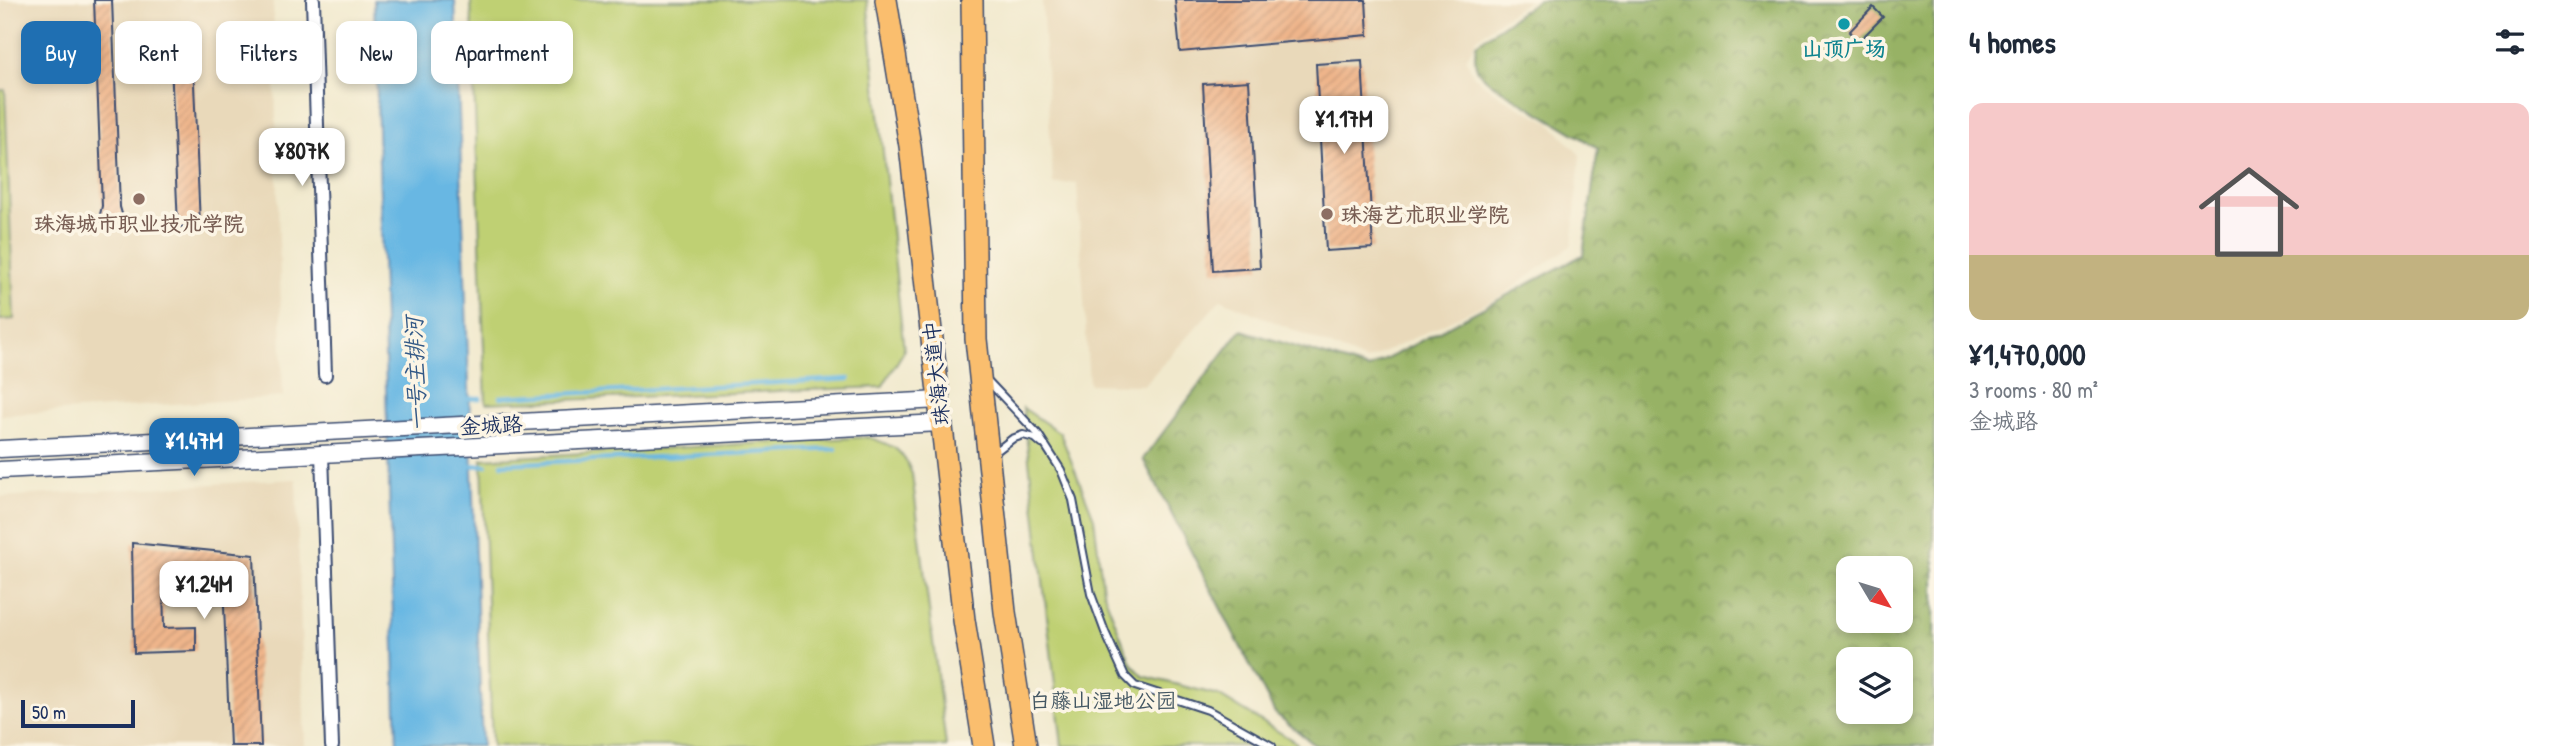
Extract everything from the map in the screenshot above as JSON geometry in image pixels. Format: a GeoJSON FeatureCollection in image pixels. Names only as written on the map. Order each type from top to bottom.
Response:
{"type":"FeatureCollection","features":[{"type":"Feature","properties":{"kind":"highway","name":"珠海大道中"},"geometry":{"type":"LineString","coordinates":[[886,0],[910,146],[964,620],[984,746]]}},
{"type":"Feature","properties":{"kind":"highway","name":"珠海大道中"},"geometry":{"type":"LineString","coordinates":[[972,0],[976,338],[1005,612],[1026,746]]}},
{"type":"Feature","properties":{"kind":"street"},"geometry":{"type":"LineString","coordinates":[[313,0],[325,374]]}},
{"type":"Feature","properties":{"kind":"street","name":"金城路"},"geometry":{"type":"LineString","coordinates":[[0,449],[940,400]]}},
{"type":"Feature","properties":{"kind":"street","name":"金城路"},"geometry":{"type":"LineString","coordinates":[[0,470],[941,424]]}},
{"type":"Feature","properties":{"kind":"street"},"geometry":{"type":"LineString","coordinates":[[341,432],[342,453]]}},
{"type":"Feature","properties":{"kind":"street"},"geometry":{"type":"LineString","coordinates":[[322,454],[332,746]]}},
{"type":"Feature","properties":{"kind":"lane"},"geometry":{"type":"LineString","coordinates":[[979,371],[1038,434],[1061,470],[1073,500],[1091,594],[1125,676],[1135,686],[1208,709],[1272,746]]}},
{"type":"Feature","properties":{"kind":"lane"},"geometry":{"type":"LineString","coordinates":[[988,458],[1012,439],[1023,435],[1035,438],[1046,447]]}},
{"type":"Feature","properties":{"kind":"shaded area","name":"珠海城市职业技术学院"},"geometry":{"type":"Polygon","coordinates":[[[0,0],[273,0],[274,21],[216,21],[216,84],[275,84],[283,397],[0,415],[0,0]]]}},
{"type":"Feature","properties":{"kind":"shaded area","name":"珠海艺术职业学院"},"geometry":{"type":"Polygon","coordinates":[[[1042,0],[1528,0],[1477,38],[1466,59],[1474,76],[1502,98],[1549,122],[1580,155],[1572,245],[1501,296],[1366,361],[1221,299],[1144,385],[1089,384],[1077,183],[1053,184],[1042,0]]]}},
{"type":"Feature","properties":{"kind":"shaded area"},"geometry":{"type":"Polygon","coordinates":[[[296,479],[305,746],[0,746],[0,497],[296,479]]]}},
{"type":"Feature","properties":{"kind":"green space"},"geometry":{"type":"Polygon","coordinates":[[[471,0],[867,0],[904,351],[882,387],[486,403],[474,84],[573,84],[573,21],[472,21],[471,0]]]}},
{"type":"Feature","properties":{"kind":"green space"},"geometry":{"type":"Polygon","coordinates":[[[1538,0],[1934,0],[1934,746],[1316,746],[1275,713],[1143,459],[1241,330],[1368,369],[1583,255],[1598,148],[1495,86],[1477,69],[1476,44],[1538,0]]]}},
{"type":"Feature","properties":{"kind":"green space"},"geometry":{"type":"Polygon","coordinates":[[[0,90],[5,90],[14,319],[0,320],[0,90]]]}},
{"type":"Feature","properties":{"kind":"green space","name":"白藤山湿地公园"},"geometry":{"type":"Polygon","coordinates":[[[1023,408],[1060,433],[1094,518],[1103,591],[1131,663],[1143,676],[1218,695],[1297,743],[1295,746],[1062,746],[1023,408]]]}},
{"type":"Feature","properties":{"kind":"green space"},"geometry":{"type":"Polygon","coordinates":[[[868,437],[901,453],[912,474],[946,746],[492,746],[482,459],[868,437]]]}},
{"type":"Feature","properties":{"kind":"water","name":"一号主排河"},"geometry":{"type":"Polygon","coordinates":[[[374,0],[455,0],[456,21],[431,21],[431,84],[458,84],[482,746],[397,746],[377,84],[417,84],[417,21],[375,21],[374,0]]]}},
{"type":"Feature","properties":{"kind":"building"},"geometry":{"type":"Polygon","coordinates":[[[94,0],[112,0],[120,207],[125,224],[98,223],[102,206],[97,84],[101,84],[101,21],[95,21],[94,0]]]}},
{"type":"Feature","properties":{"kind":"building"},"geometry":{"type":"Polygon","coordinates":[[[1175,0],[1366,0],[1368,35],[1180,52],[1175,0]]]}},
{"type":"Feature","properties":{"kind":"building"},"geometry":{"type":"Polygon","coordinates":[[[1873,7],[1883,17],[1859,41],[1849,32],[1873,7]]]}},
{"type":"Feature","properties":{"kind":"building"},"geometry":{"type":"Polygon","coordinates":[[[1362,61],[1373,248],[1326,251],[1316,64],[1362,61]]]}},
{"type":"Feature","properties":{"kind":"building"},"geometry":{"type":"Polygon","coordinates":[[[1249,81],[1260,268],[1213,271],[1203,84],[1249,81]]]}},
{"type":"Feature","properties":{"kind":"building"},"geometry":{"type":"Polygon","coordinates":[[[172,84],[194,84],[200,225],[178,227],[172,84]]]}},
{"type":"Feature","properties":{"kind":"building"},"geometry":{"type":"Polygon","coordinates":[[[132,543],[254,555],[261,746],[230,746],[223,583],[163,585],[164,628],[196,627],[196,651],[134,653],[132,543]]]}},
{"type":"Feature","properties":{"kind":"waterway"},"geometry":{"type":"LineString","coordinates":[[500,397],[849,379]]}},
{"type":"Feature","properties":{"kind":"waterway"},"geometry":{"type":"LineString","coordinates":[[463,399],[480,398]]}},
{"type":"Feature","properties":{"kind":"waterway"},"geometry":{"type":"LineString","coordinates":[[502,464],[836,449]]}},
{"type":"Feature","properties":{"kind":"waterway"},"geometry":{"type":"LineString","coordinates":[[466,466],[486,465]]}},
{"type":"Feature","properties":{"kind":"place","name":"山顶广场"},"geometry":{"type":"Point","coordinates":[1844,24]}},
{"type":"Feature","properties":{"kind":"place","name":"珠海城市职业技术学院"},"geometry":{"type":"Point","coordinates":[139,199]}},
{"type":"Feature","properties":{"kind":"place","name":"珠海艺术职业学院"},"geometry":{"type":"Point","coordinates":[1327,214]}}]}
